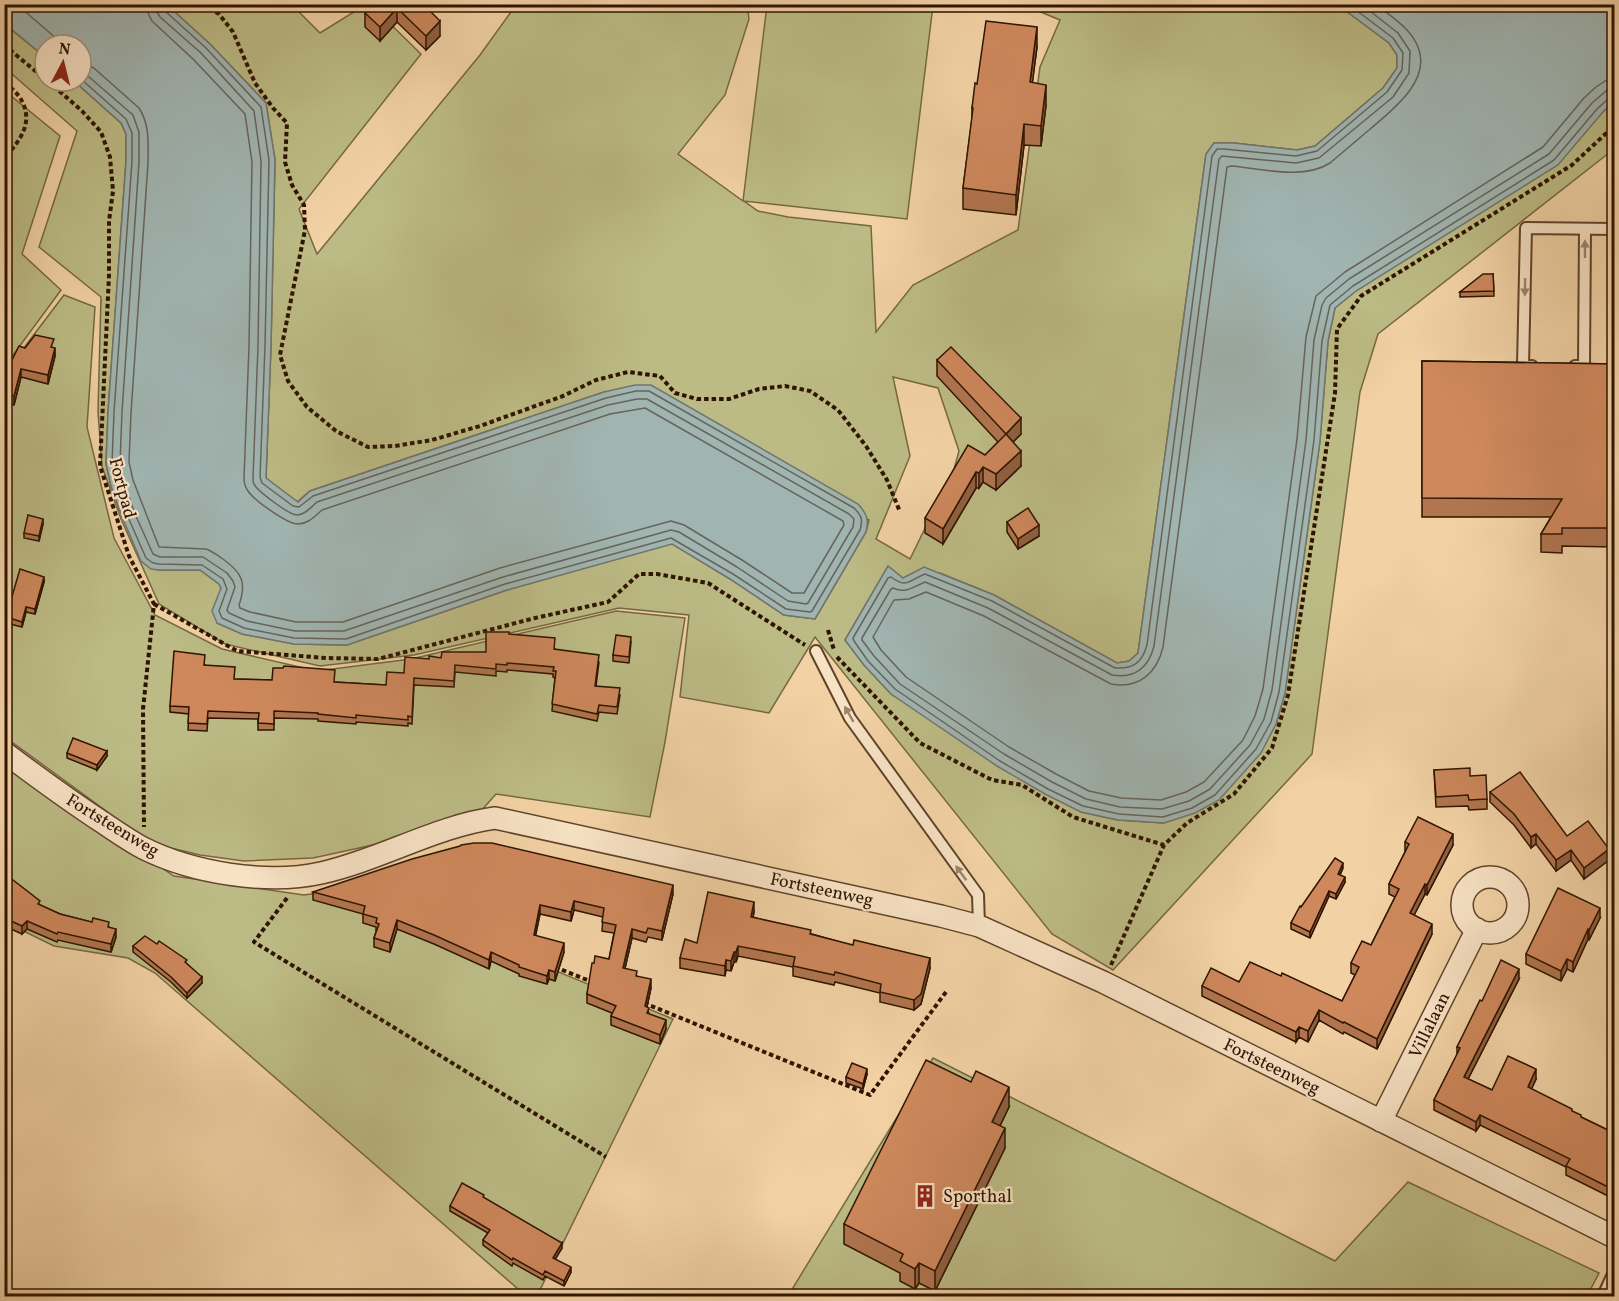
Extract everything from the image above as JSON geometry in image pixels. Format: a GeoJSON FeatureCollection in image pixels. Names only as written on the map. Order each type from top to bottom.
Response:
{"type":"FeatureCollection","features":[{"type":"Feature","properties":{"kind":"street","name":"Fortsteenweg"},"geometry":{"type":"LineString","coordinates":[[4,752],[83,810],[144,848],[179,862],[228,874],[294,877],[322,873],[473,821],[495,818],[941,915],[979,926],[1103,982],[1614,1238]]}},
{"type":"Feature","properties":{"kind":"street","name":"Villalaan"},"geometry":{"type":"LineString","coordinates":[[1381,1121],[1477,929]]}},
{"type":"Feature","properties":{"kind":"lane"},"geometry":{"type":"LineString","coordinates":[[1543,366],[1523,366],[1526,228],[1614,229]]}},
{"type":"Feature","properties":{"kind":"lane"},"geometry":{"type":"LineString","coordinates":[[1564,366],[1584,366],[1585,229]]}},
{"type":"Feature","properties":{"kind":"lane"},"geometry":{"type":"LineString","coordinates":[[816,651],[850,718],[978,896],[979,926]]}},
{"type":"Feature","properties":{"kind":"lane"},"geometry":{"type":"LineString","coordinates":[[1603,1296],[1614,1272]]}},
{"type":"Feature","properties":{"kind":"path"},"geometry":{"type":"LineString","coordinates":[[203,4],[219,14],[233,32],[255,83],[273,108],[288,123],[285,162],[292,185],[304,205],[305,230],[280,355],[288,381],[307,407],[336,431],[368,447],[395,446],[432,440],[480,426],[563,396],[596,380],[628,372],[660,376],[675,393],[697,399],[729,399],[759,388],[785,386],[810,391],[838,410],[867,446],[887,480],[900,512]]}},
{"type":"Feature","properties":{"kind":"path","name":"Fortpad"},"geometry":{"type":"LineString","coordinates":[[4,45],[33,69]]}},
{"type":"Feature","properties":{"kind":"path"},"geometry":{"type":"LineString","coordinates":[[4,83],[13,88],[24,102],[25,116],[24,131],[4,160]]}},
{"type":"Feature","properties":{"kind":"path","name":"Fortpad"},"geometry":{"type":"LineString","coordinates":[[61,93],[101,132],[110,157],[113,191],[109,221],[109,275],[100,466],[129,556],[154,604]]}},
{"type":"Feature","properties":{"kind":"path"},"geometry":{"type":"LineString","coordinates":[[1103,982],[1164,845],[1188,824],[1234,794],[1272,748],[1288,695],[1335,393],[1337,329],[1361,296],[1572,165],[1614,126]]}},
{"type":"Feature","properties":{"kind":"path"},"geometry":{"type":"LineString","coordinates":[[144,848],[143,709],[154,604],[237,651],[326,658],[378,659],[535,618],[608,602],[639,574],[657,574],[708,583],[816,651]]}},
{"type":"Feature","properties":{"kind":"path"},"geometry":{"type":"LineString","coordinates":[[828,630],[836,656],[920,743],[992,780],[1022,785],[1073,817],[1164,845]]}},
{"type":"Feature","properties":{"kind":"path"},"geometry":{"type":"LineString","coordinates":[[304,876],[254,942],[606,1157]]}},
{"type":"Feature","properties":{"kind":"path"},"geometry":{"type":"LineString","coordinates":[[553,966],[597,984]]}},
{"type":"Feature","properties":{"kind":"path"},"geometry":{"type":"LineString","coordinates":[[640,1002],[870,1095],[946,992]]}},
{"type":"Feature","properties":{"kind":"shaded area"},"geometry":{"type":"Polygon","coordinates":[[[167,5],[292,5],[320,33],[365,5],[371,5],[421,54],[299,209],[317,254],[480,55],[516,5],[747,5],[749,19],[725,95],[678,154],[743,201],[767,5],[933,5],[907,219],[744,201],[758,211],[788,217],[871,226],[876,332],[913,285],[1018,230],[1040,67],[1060,20],[1024,5],[1338,5],[1389,43],[1397,55],[1397,68],[1383,88],[1315,146],[1297,150],[1214,143],[1206,154],[1138,653],[1129,661],[1117,663],[994,595],[940,573],[903,578],[888,567],[845,640],[891,694],[1081,812],[1118,820],[1164,823],[1276,724],[1285,693],[1320,441],[1328,341],[1335,308],[1602,113],[1614,101],[1614,149],[1378,334],[1360,392],[1312,754],[1113,970],[1052,934],[815,637],[769,713],[680,697],[689,615],[619,608],[414,655],[320,666],[225,644],[159,604],[121,519],[102,466],[98,412],[101,297],[39,247],[77,131],[34,93],[87,93],[121,123],[126,134],[106,464],[123,519],[159,570],[200,570],[219,584],[221,588],[217,623],[242,634],[294,644],[347,645],[507,590],[672,543],[784,615],[815,619],[866,532],[869,520],[604,392],[310,491],[297,502],[266,478],[275,160],[266,103],[210,44],[167,5]],[[893,377],[910,456],[876,539],[910,559],[954,469],[959,451],[938,388],[893,377]]]}},
{"type":"Feature","properties":{"kind":"shaded area"},"geometry":{"type":"Polygon","coordinates":[[[4,24],[33,47],[33,92],[5,68],[4,24]]]}},
{"type":"Feature","properties":{"kind":"shaded area"},"geometry":{"type":"Polygon","coordinates":[[[5,91],[60,136],[22,254],[61,290],[5,366],[5,91]]]}},
{"type":"Feature","properties":{"kind":"shaded area"},"geometry":{"type":"Polygon","coordinates":[[[64,295],[95,307],[87,427],[114,538],[155,615],[222,649],[317,671],[411,659],[616,611],[685,618],[650,817],[496,794],[480,812],[382,843],[313,858],[244,861],[200,855],[150,843],[5,737],[4,374],[64,295]]]}},
{"type":"Feature","properties":{"kind":"shaded area"},"geometry":{"type":"Polygon","coordinates":[[[4,759],[45,790],[174,876],[304,895],[354,888],[673,1019],[537,1296],[526,1296],[155,973],[128,958],[54,946],[5,922],[4,759]]]}},
{"type":"Feature","properties":{"kind":"shaded area"},"geometry":{"type":"Polygon","coordinates":[[[933,1058],[1335,1261],[1408,1182],[1599,1273],[1587,1296],[788,1296],[933,1058]]]}},
{"type":"Feature","properties":{"kind":"water"},"geometry":{"type":"Polygon","coordinates":[[[4,5],[167,5],[210,44],[266,103],[275,160],[266,478],[298,502],[310,491],[604,392],[635,385],[651,385],[858,504],[863,511],[867,520],[866,532],[815,619],[784,615],[672,544],[507,590],[347,645],[294,644],[242,634],[217,623],[212,611],[221,588],[219,584],[200,570],[151,569],[141,561],[111,486],[106,464],[126,134],[121,123],[87,93],[93,93],[93,33],[33,33],[33,47],[5,24],[4,5]]]}},
{"type":"Feature","properties":{"kind":"water"},"geometry":{"type":"Polygon","coordinates":[[[1338,5],[1614,5],[1614,101],[1558,165],[1356,291],[1335,308],[1328,341],[1320,441],[1285,693],[1276,724],[1261,753],[1219,800],[1195,813],[1164,823],[1118,820],[1081,812],[997,766],[891,694],[845,640],[888,566],[903,578],[924,567],[994,595],[1117,663],[1129,661],[1138,653],[1206,154],[1214,143],[1297,150],[1315,146],[1383,88],[1397,68],[1397,55],[1389,43],[1338,5]]]}},
{"type":"Feature","properties":{"kind":"building"},"geometry":{"type":"Polygon","coordinates":[[[374,4],[423,4],[440,21],[426,36],[397,8],[380,27],[365,13],[374,4]]]}},
{"type":"Feature","properties":{"kind":"building"},"geometry":{"type":"Polygon","coordinates":[[[986,21],[1037,27],[1030,82],[1046,85],[1041,126],[1024,124],[1016,195],[963,188],[975,83],[977,84],[986,21]]]}},
{"type":"Feature","properties":{"kind":"building"},"geometry":{"type":"Polygon","coordinates":[[[1483,274],[1493,274],[1494,291],[1460,292],[1483,274]]]}},
{"type":"Feature","properties":{"kind":"building"},"geometry":{"type":"Polygon","coordinates":[[[35,335],[54,339],[51,347],[55,348],[48,375],[21,369],[14,396],[4,394],[4,376],[19,346],[25,348],[35,335]]]}},
{"type":"Feature","properties":{"kind":"building"},"geometry":{"type":"Polygon","coordinates":[[[951,347],[1021,418],[1006,434],[937,360],[951,347]]]}},
{"type":"Feature","properties":{"kind":"building"},"geometry":{"type":"Polygon","coordinates":[[[1422,361],[1614,364],[1614,528],[1562,528],[1562,534],[1541,534],[1562,499],[1422,498],[1422,361]]]}},
{"type":"Feature","properties":{"kind":"building"},"geometry":{"type":"Polygon","coordinates":[[[1006,434],[1021,451],[996,474],[983,467],[979,473],[976,472],[943,529],[925,518],[968,445],[985,455],[1006,434]]]}},
{"type":"Feature","properties":{"kind":"building"},"geometry":{"type":"Polygon","coordinates":[[[1028,508],[1039,525],[1018,539],[1007,522],[1028,508]]]}},
{"type":"Feature","properties":{"kind":"building"},"geometry":{"type":"Polygon","coordinates":[[[28,515],[43,519],[39,536],[24,533],[28,515]]]}},
{"type":"Feature","properties":{"kind":"building"},"geometry":{"type":"Polygon","coordinates":[[[20,569],[44,577],[35,609],[26,607],[22,622],[6,617],[20,569]]]}},
{"type":"Feature","properties":{"kind":"building"},"geometry":{"type":"Polygon","coordinates":[[[486,632],[509,632],[509,634],[555,638],[554,649],[599,655],[595,686],[620,688],[617,707],[599,705],[597,714],[552,704],[556,671],[553,671],[554,667],[507,663],[507,665],[496,664],[496,669],[455,665],[454,681],[414,678],[412,717],[408,716],[408,720],[274,711],[274,724],[258,723],[259,713],[208,711],[207,724],[188,723],[189,707],[170,706],[174,651],[205,655],[204,665],[235,667],[234,679],[272,680],[273,668],[284,666],[335,670],[334,682],[386,685],[387,672],[404,673],[405,657],[429,659],[429,656],[441,658],[442,652],[486,652],[486,632]]]}},
{"type":"Feature","properties":{"kind":"building"},"geometry":{"type":"Polygon","coordinates":[[[616,635],[631,637],[629,657],[613,655],[616,635]]]}},
{"type":"Feature","properties":{"kind":"building"},"geometry":{"type":"Polygon","coordinates":[[[73,738],[107,751],[97,765],[67,753],[73,738]]]}},
{"type":"Feature","properties":{"kind":"building"},"geometry":{"type":"Polygon","coordinates":[[[1470,768],[1470,776],[1486,775],[1487,799],[1469,800],[1468,795],[1436,797],[1434,770],[1470,768]]]}},
{"type":"Feature","properties":{"kind":"building"},"geometry":{"type":"Polygon","coordinates":[[[1520,772],[1567,836],[1588,821],[1609,849],[1584,868],[1571,850],[1556,860],[1536,834],[1531,837],[1514,814],[1490,792],[1520,772]]]}},
{"type":"Feature","properties":{"kind":"building"},"geometry":{"type":"Polygon","coordinates":[[[1418,817],[1453,834],[1410,913],[1432,924],[1377,1039],[1319,1010],[1308,1031],[1299,1027],[1296,1032],[1202,986],[1211,968],[1239,982],[1250,962],[1281,976],[1282,973],[1342,1001],[1359,967],[1351,963],[1362,941],[1371,945],[1399,889],[1389,884],[1409,844],[1405,842],[1418,817]]]}},
{"type":"Feature","properties":{"kind":"building"},"geometry":{"type":"Polygon","coordinates":[[[474,843],[492,843],[673,885],[662,931],[648,928],[646,933],[632,929],[623,968],[637,971],[636,976],[651,979],[645,1006],[649,1008],[647,1013],[666,1020],[660,1035],[611,1016],[616,1006],[587,994],[592,963],[594,963],[595,956],[609,959],[616,925],[602,922],[604,908],[574,901],[571,912],[540,905],[534,935],[564,943],[555,972],[549,970],[547,976],[519,967],[491,952],[489,960],[397,920],[390,943],[374,938],[379,924],[376,923],[377,918],[363,914],[365,906],[313,892],[412,859],[474,843]]]}},
{"type":"Feature","properties":{"kind":"building"},"geometry":{"type":"Polygon","coordinates":[[[1335,858],[1343,863],[1338,874],[1345,877],[1336,894],[1329,891],[1310,932],[1291,923],[1300,906],[1335,858]]]}},
{"type":"Feature","properties":{"kind":"building"},"geometry":{"type":"Polygon","coordinates":[[[4,873],[40,901],[38,904],[60,914],[92,922],[93,918],[109,922],[108,927],[116,929],[111,944],[58,932],[57,934],[27,921],[22,926],[11,921],[4,916],[4,873]]]}},
{"type":"Feature","properties":{"kind":"building"},"geometry":{"type":"Polygon","coordinates":[[[1558,888],[1600,908],[1573,962],[1567,959],[1561,971],[1526,954],[1558,888]]]}},
{"type":"Feature","properties":{"kind":"building"},"geometry":{"type":"Polygon","coordinates":[[[708,892],[754,902],[751,917],[811,930],[810,934],[853,945],[854,940],[930,958],[921,994],[914,1000],[880,992],[881,984],[835,972],[834,975],[793,966],[795,957],[738,946],[731,961],[726,960],[725,966],[680,958],[685,939],[697,943],[708,892]]]}},
{"type":"Feature","properties":{"kind":"building"},"geometry":{"type":"Polygon","coordinates":[[[145,936],[157,944],[159,941],[187,960],[185,962],[202,977],[187,993],[133,946],[145,936]]]}},
{"type":"Feature","properties":{"kind":"building"},"geometry":{"type":"Polygon","coordinates":[[[1501,960],[1519,969],[1464,1077],[1492,1090],[1508,1056],[1536,1069],[1528,1087],[1614,1133],[1612,1163],[1614,1165],[1614,1190],[1566,1166],[1570,1159],[1480,1115],[1476,1122],[1434,1100],[1460,1048],[1457,1047],[1501,960]]]}},
{"type":"Feature","properties":{"kind":"building","name":"Sporthal"},"geometry":{"type":"Polygon","coordinates":[[[926,1060],[971,1082],[976,1071],[1009,1087],[992,1122],[1005,1128],[935,1271],[919,1263],[915,1269],[900,1261],[903,1254],[844,1224],[926,1060]]]}},
{"type":"Feature","properties":{"kind":"building"},"geometry":{"type":"Polygon","coordinates":[[[852,1063],[867,1069],[863,1084],[846,1077],[852,1063]]]}},
{"type":"Feature","properties":{"kind":"building"},"geometry":{"type":"Polygon","coordinates":[[[462,1183],[562,1243],[553,1258],[571,1267],[564,1281],[545,1271],[543,1275],[513,1258],[512,1260],[483,1240],[490,1230],[450,1206],[462,1183]]]}},
{"type":"Feature","properties":{"kind":"place","name":"Sporthal"},"geometry":{"type":"Point","coordinates":[925,1196]}}]}
